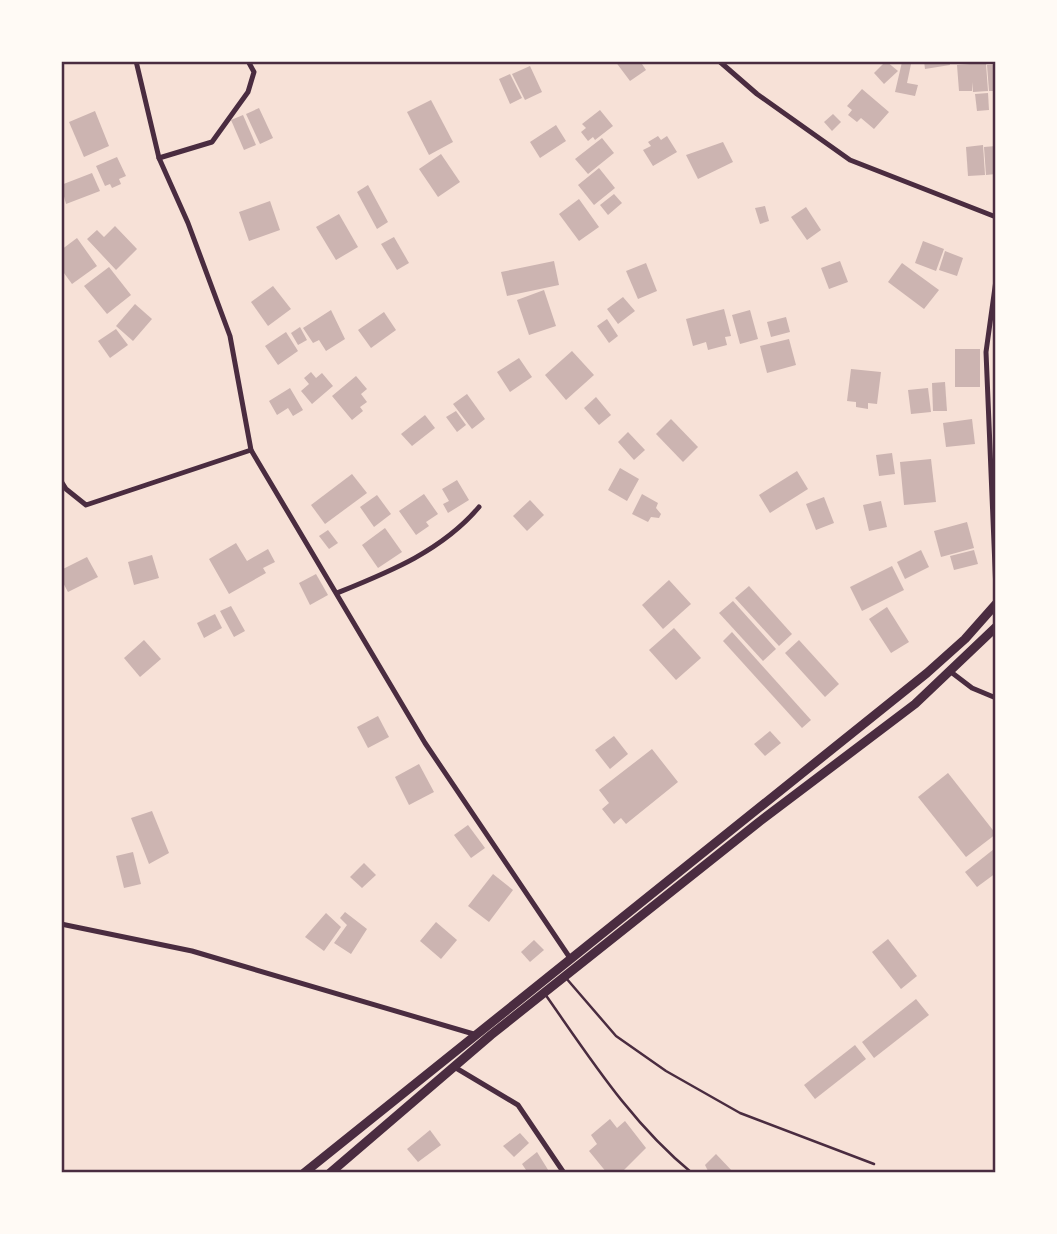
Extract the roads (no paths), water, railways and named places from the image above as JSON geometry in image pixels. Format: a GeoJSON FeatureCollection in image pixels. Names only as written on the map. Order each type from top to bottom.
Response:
{"type":"FeatureCollection","features":[{"type":"Feature","properties":{"kind":"highway"},"geometry":{"type":"LineString","coordinates":[[304,1173],[927,673],[965,639],[996,604]]}},
{"type":"Feature","properties":{"kind":"highway"},"geometry":{"type":"LineString","coordinates":[[330,1173],[456,1068],[491,1035],[760,822],[915,704],[996,627]]}},
{"type":"Feature","properties":{"kind":"street"},"geometry":{"type":"LineString","coordinates":[[136,61],[159,158],[230,336],[251,450],[425,743],[570,958]]}},
{"type":"Feature","properties":{"kind":"street"},"geometry":{"type":"LineString","coordinates":[[159,158],[212,142],[248,92],[254,72],[248,61]]}},
{"type":"Feature","properties":{"kind":"street"},"geometry":{"type":"LineString","coordinates":[[719,61],[757,94],[850,160],[996,217]]}},
{"type":"Feature","properties":{"kind":"street"},"geometry":{"type":"LineString","coordinates":[[996,280],[986,352],[996,591]]}},
{"type":"Feature","properties":{"kind":"street"},"geometry":{"type":"LineString","coordinates":[[61,481],[66,489],[86,505],[251,450]]}},
{"type":"Feature","properties":{"kind":"street"},"geometry":{"type":"LineString","coordinates":[[337,593],[393,570],[440,543],[479,507]]}},
{"type":"Feature","properties":{"kind":"street"},"geometry":{"type":"LineString","coordinates":[[951,672],[972,688],[996,698]]}},
{"type":"Feature","properties":{"kind":"street"},"geometry":{"type":"LineString","coordinates":[[61,924],[192,951],[477,1035]]}},
{"type":"Feature","properties":{"kind":"street"},"geometry":{"type":"LineString","coordinates":[[456,1068],[518,1105],[564,1173]]}},
{"type":"Feature","properties":{"kind":"lane"},"geometry":{"type":"LineString","coordinates":[[566,978],[616,1036],[666,1071],[740,1113],[874,1164]]}},
{"type":"Feature","properties":{"kind":"lane"},"geometry":{"type":"LineString","coordinates":[[545,994],[627,1111],[664,1150],[691,1173]]}}]}
